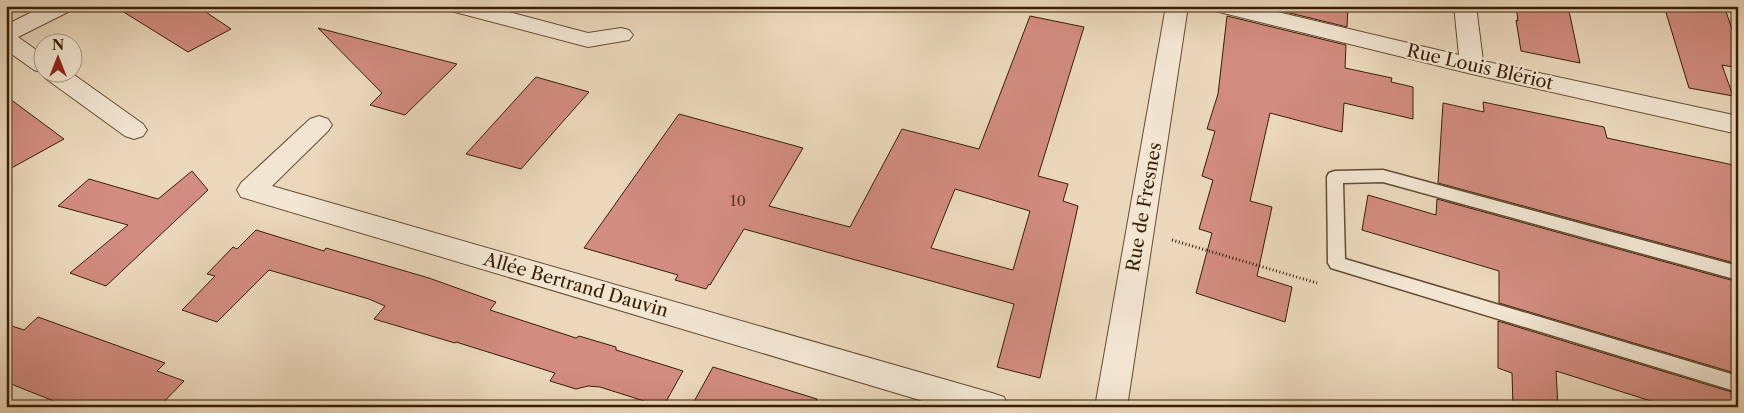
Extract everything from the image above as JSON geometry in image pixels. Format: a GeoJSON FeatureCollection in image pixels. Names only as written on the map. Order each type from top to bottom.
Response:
{"type":"FeatureCollection","features":[{"type":"Feature","properties":{"kind":"street"},"geometry":{"type":"LineString","coordinates":[[6,34],[62,6]]}},
{"type":"Feature","properties":{"kind":"street"},"geometry":{"type":"LineString","coordinates":[[459,6],[588,40],[621,35]]}},
{"type":"Feature","properties":{"kind":"street","name":"Rue de Fresnes"},"geometry":{"type":"LineString","coordinates":[[1111,407],[1176,6]]}},
{"type":"Feature","properties":{"kind":"street","name":"Rue Louis Blériot"},"geometry":{"type":"LineString","coordinates":[[1223,6],[1472,66],[1738,125]]}},
{"type":"Feature","properties":{"kind":"street"},"geometry":{"type":"LineString","coordinates":[[1465,6],[1472,66]]}},
{"type":"Feature","properties":{"kind":"street"},"geometry":{"type":"LineString","coordinates":[[6,39],[32,58]]}},
{"type":"Feature","properties":{"kind":"street"},"geometry":{"type":"LineString","coordinates":[[67,82],[134,130]]}},
{"type":"Feature","properties":{"kind":"street","name":"Allée Bertrand Dauvin"},"geometry":{"type":"LineString","coordinates":[[319,125],[251,190],[992,407]]}},
{"type":"Feature","properties":{"kind":"lane"},"geometry":{"type":"LineString","coordinates":[[1738,274],[1383,176],[1335,177],[1337,263],[1738,384]]}},
{"type":"Feature","properties":{"kind":"path"},"geometry":{"type":"LineString","coordinates":[[1140,231],[1334,288],[1337,263]]}},
{"type":"Feature","properties":{"kind":"building"},"geometry":{"type":"Polygon","coordinates":[[[114,6],[197,6],[231,29],[188,52],[114,6]]]}},
{"type":"Feature","properties":{"kind":"building"},"geometry":{"type":"Polygon","coordinates":[[[1261,6],[1348,6],[1347,27],[1261,6]]]}},
{"type":"Feature","properties":{"kind":"building"},"geometry":{"type":"Polygon","coordinates":[[[1516,6],[1568,6],[1580,63],[1521,51],[1516,20],[1518,21],[1516,6]]]}},
{"type":"Feature","properties":{"kind":"building"},"geometry":{"type":"Polygon","coordinates":[[[1664,6],[1724,6],[1738,46],[1738,68],[1722,65],[1733,96],[1689,88],[1664,6]]]}},
{"type":"Feature","properties":{"kind":"building"},"geometry":{"type":"Polygon","coordinates":[[[1030,16],[1084,27],[1038,176],[1068,184],[1063,201],[1078,206],[1040,378],[997,367],[1014,304],[744,229],[706,289],[675,280],[678,275],[584,248],[679,114],[803,148],[769,206],[850,227],[902,129],[979,149],[1030,16]],[[955,189],[931,248],[1013,270],[1030,211],[955,189]]]}},
{"type":"Feature","properties":{"kind":"building"},"geometry":{"type":"Polygon","coordinates":[[[1227,16],[1346,45],[1345,68],[1392,78],[1391,82],[1413,87],[1413,119],[1344,103],[1342,132],[1270,113],[1250,201],[1272,207],[1257,276],[1292,287],[1285,322],[1196,293],[1212,233],[1199,229],[1213,180],[1202,176],[1215,131],[1207,129],[1218,94],[1227,16]]]}},
{"type":"Feature","properties":{"kind":"building"},"geometry":{"type":"Polygon","coordinates":[[[318,28],[457,64],[405,115],[370,105],[382,93],[318,28]]]}},
{"type":"Feature","properties":{"kind":"building"},"geometry":{"type":"Polygon","coordinates":[[[536,77],[589,92],[521,169],[466,154],[536,77]]]}},
{"type":"Feature","properties":{"kind":"building"},"geometry":{"type":"Polygon","coordinates":[[[6,96],[64,139],[6,171],[6,96]]]}},
{"type":"Feature","properties":{"kind":"building"},"geometry":{"type":"Polygon","coordinates":[[[1483,102],[1604,127],[1607,138],[1738,166],[1738,264],[1438,183],[1443,103],[1484,112],[1483,102]]]}},
{"type":"Feature","properties":{"kind":"building"},"geometry":{"type":"Polygon","coordinates":[[[192,171],[208,190],[106,286],[70,273],[128,225],[58,206],[89,179],[158,199],[192,171]]]}},
{"type":"Feature","properties":{"kind":"building"},"geometry":{"type":"Polygon","coordinates":[[[1368,195],[1436,215],[1437,199],[1738,282],[1738,374],[1499,303],[1499,271],[1362,230],[1368,195]]]}},
{"type":"Feature","properties":{"kind":"building"},"geometry":{"type":"Polygon","coordinates":[[[256,230],[324,251],[326,248],[429,278],[496,302],[490,310],[576,338],[579,336],[616,347],[616,350],[683,371],[663,407],[600,387],[588,386],[576,389],[550,381],[555,373],[374,319],[385,306],[369,299],[269,270],[217,322],[182,310],[215,276],[207,274],[233,247],[237,249],[256,230]]]}},
{"type":"Feature","properties":{"kind":"building"},"geometry":{"type":"Polygon","coordinates":[[[38,317],[165,363],[157,371],[184,381],[159,407],[69,407],[6,382],[6,324],[24,330],[38,317]]]}},
{"type":"Feature","properties":{"kind":"building"},"geometry":{"type":"Polygon","coordinates":[[[1498,321],[1738,394],[1738,407],[1670,407],[1556,371],[1558,407],[1513,407],[1512,373],[1498,368],[1498,321]]]}},
{"type":"Feature","properties":{"kind":"building"},"geometry":{"type":"Polygon","coordinates":[[[713,367],[817,399],[816,407],[691,407],[713,367]]]}}]}
